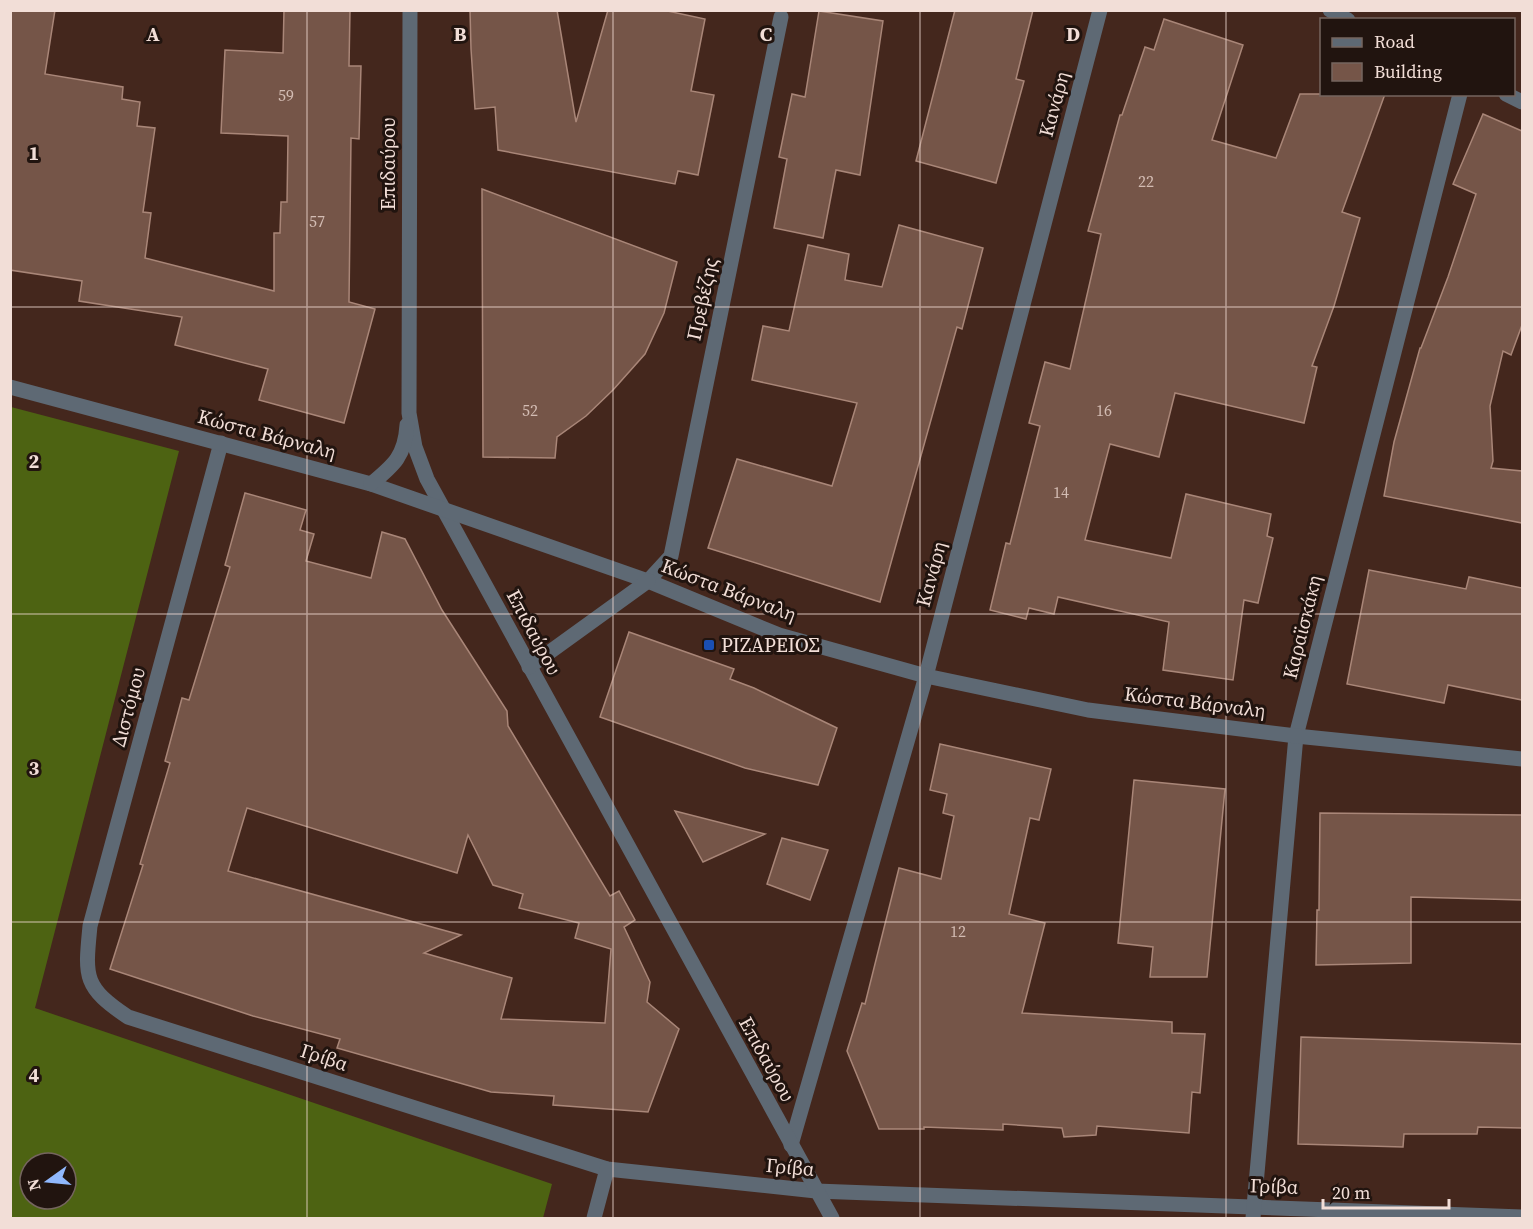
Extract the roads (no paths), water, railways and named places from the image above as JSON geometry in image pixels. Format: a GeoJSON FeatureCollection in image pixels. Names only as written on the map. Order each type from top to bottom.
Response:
{"type":"FeatureCollection","features":[{"type":"Feature","properties":{"kind":"street","name":"Επιδαύρου"},"geometry":{"type":"LineString","coordinates":[[410,10],[409,413],[415,447],[427,479],[832,1218]]}},
{"type":"Feature","properties":{"kind":"street","name":"Κανάρη"},"geometry":{"type":"LineString","coordinates":[[791,1145],[926,676],[1100,10]]}},
{"type":"Feature","properties":{"kind":"street"},"geometry":{"type":"LineString","coordinates":[[1330,10],[1344,18]]}},
{"type":"Feature","properties":{"kind":"street","name":"Πρεβέζης"},"geometry":{"type":"LineString","coordinates":[[529,667],[648,581],[671,556],[781,17]]}},
{"type":"Feature","properties":{"kind":"street","name":"Καραϊσκάκη"},"geometry":{"type":"LineString","coordinates":[[1253,1213],[1296,736],[1459,96]]}},
{"type":"Feature","properties":{"kind":"street","name":"Κώστα Βάρναλη"},"geometry":{"type":"LineString","coordinates":[[10,387],[371,484],[648,581],[779,635],[926,676],[1088,710],[1296,736],[1522,759]]}},
{"type":"Feature","properties":{"kind":"street"},"geometry":{"type":"LineString","coordinates":[[371,484],[393,466],[406,441],[409,413]]}},
{"type":"Feature","properties":{"kind":"street","name":"Διστόμου"},"geometry":{"type":"LineString","coordinates":[[90,984],[87,956],[90,926],[221,443]]}},
{"type":"Feature","properties":{"kind":"street","name":"Γρίβα"},"geometry":{"type":"LineString","coordinates":[[90,984],[107,1003],[128,1017],[607,1168],[816,1191],[1253,1213],[1522,1216]]}},
{"type":"Feature","properties":{"kind":"street"},"geometry":{"type":"LineString","coordinates":[[594,1218],[607,1168]]}},
{"type":"Feature","properties":{"kind":"place","name":"ΡΙΖΑΡΕΙΟΣ"},"geometry":{"type":"Point","coordinates":[709,645]}}]}
